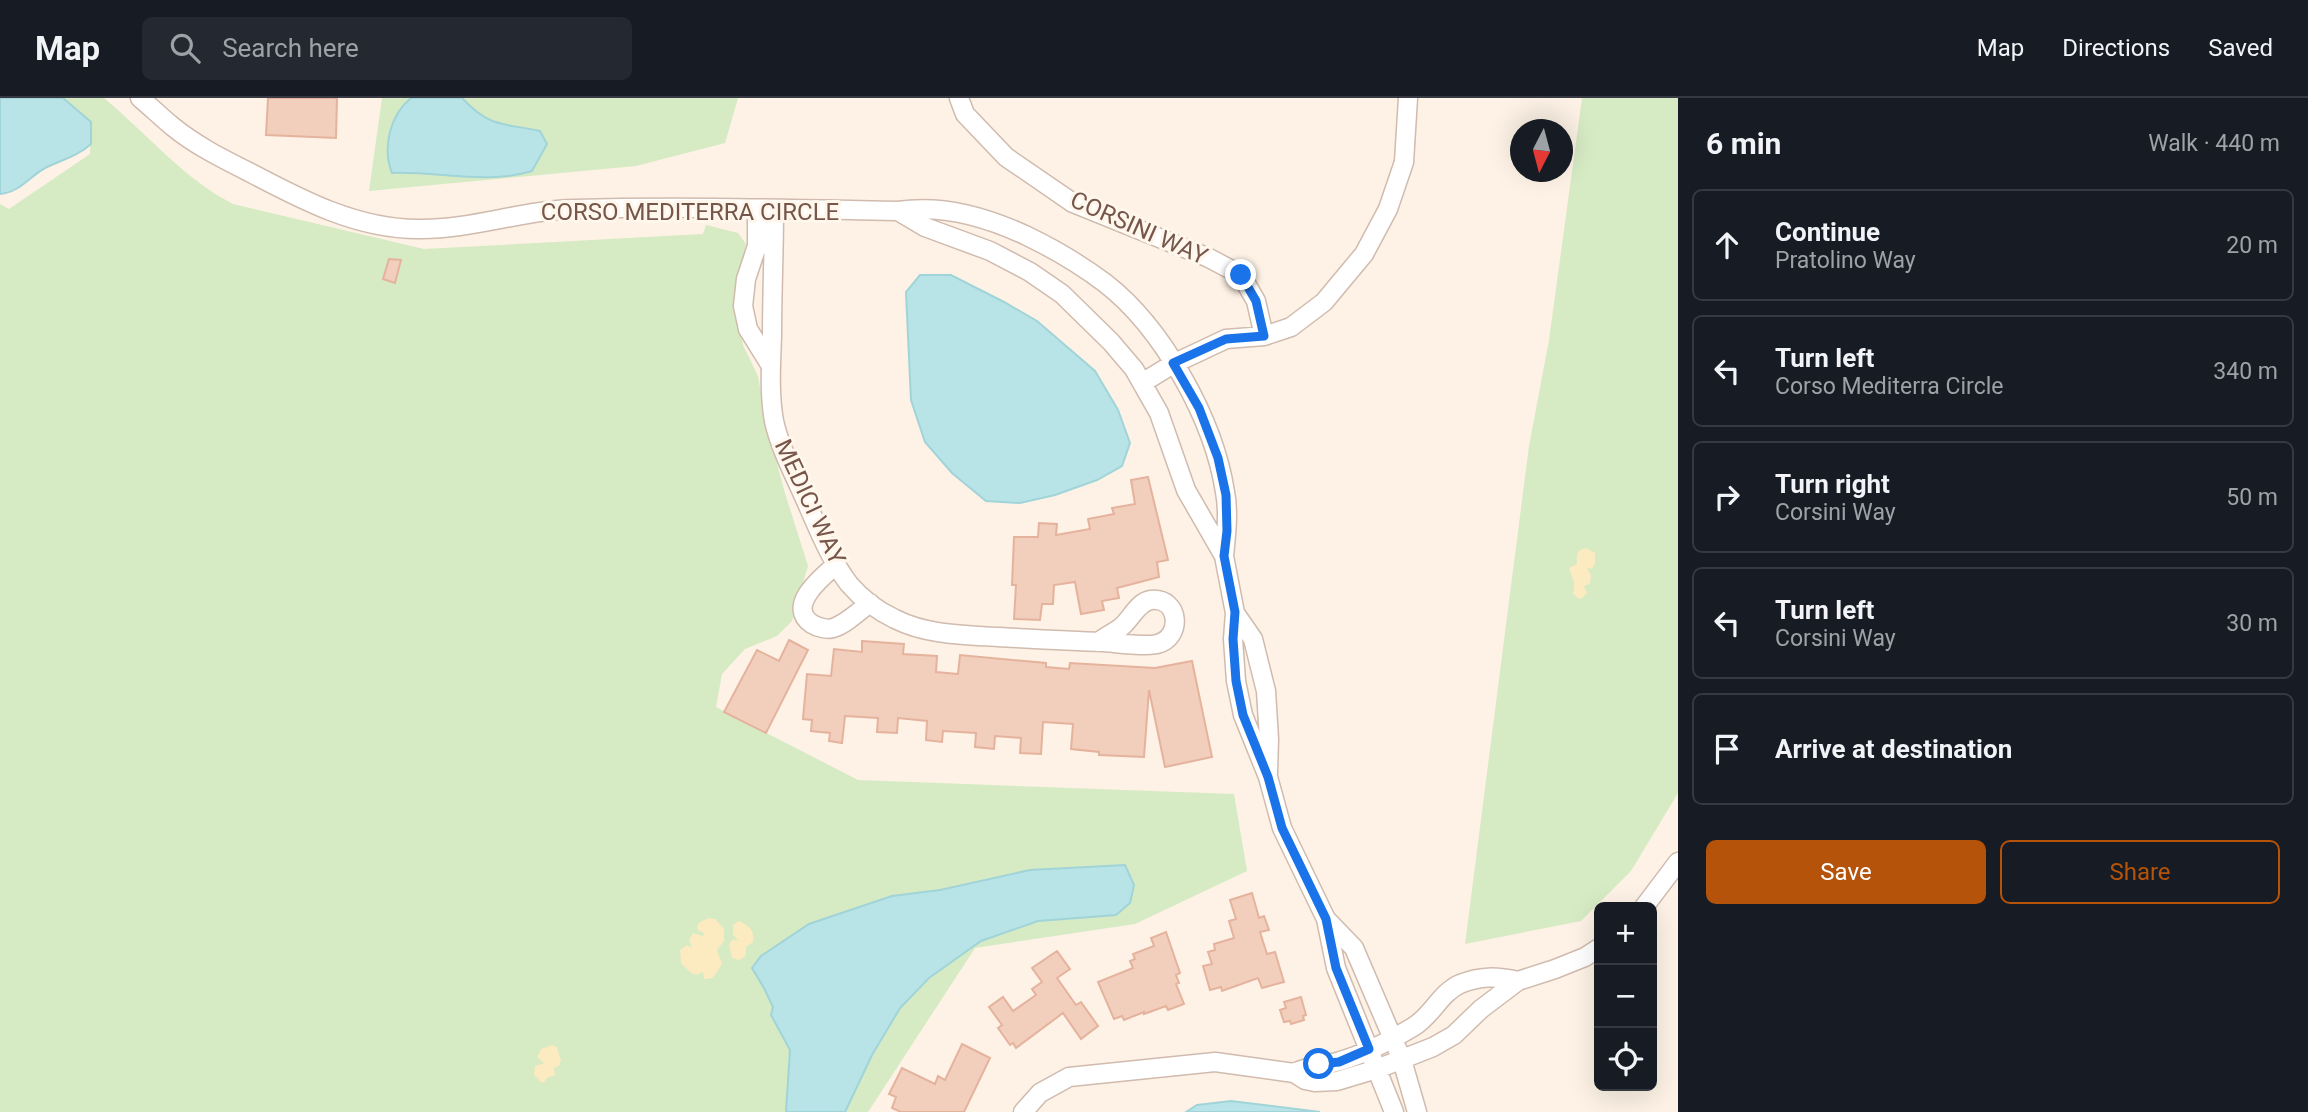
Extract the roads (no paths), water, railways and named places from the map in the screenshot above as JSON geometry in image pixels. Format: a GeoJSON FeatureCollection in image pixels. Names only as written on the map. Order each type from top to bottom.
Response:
{"type":"FeatureCollection","features":[{"type":"Feature","properties":{"kind":"street","name":"CORSO MEDITERRA CIRCLE"},"geometry":{"type":"LineString","coordinates":[[140,98],[173,127],[222,158],[282,190],[342,216],[381,227],[451,227],[546,209],[629,207],[898,211],[923,207],[967,214],[1008,227],[1053,248],[1106,284],[1145,322],[1173,363],[1199,408],[1218,458],[1226,495],[1227,531],[1224,556],[1235,612],[1233,639],[1236,681],[1243,715],[1268,777],[1282,828],[1326,919],[1336,968],[1394,1112]]}},
{"type":"Feature","properties":{"kind":"street","name":"CORSINI WAY"},"geometry":{"type":"LineString","coordinates":[[959,98],[964,114],[1006,157],[1073,203],[1209,258],[1241,275],[1256,301],[1264,336]]}},
{"type":"Feature","properties":{"kind":"street"},"geometry":{"type":"LineString","coordinates":[[1142,383],[1173,363],[1226,339],[1264,336],[1292,327],[1324,302],[1364,254],[1388,209],[1404,162],[1408,98]]}},
{"type":"Feature","properties":{"kind":"street","name":"MEDICI WAY"},"geometry":{"type":"LineString","coordinates":[[766,209],[746,279],[743,306],[748,329],[771,366]]}},
{"type":"Feature","properties":{"kind":"street","name":"MEDICI WAY"},"geometry":{"type":"LineString","coordinates":[[766,209],[775,421],[785,454],[826,546],[849,583],[870,603],[894,619],[923,630],[1098,642]]}},
{"type":"Feature","properties":{"kind":"street","name":"CORSO MEDITERRA CIRCLE"},"geometry":{"type":"LineString","coordinates":[[898,211],[925,227],[990,251],[1030,272],[1062,294],[1111,342],[1134,369],[1159,413],[1186,490],[1224,556]]}},
{"type":"Feature","properties":{"kind":"street"},"geometry":{"type":"LineString","coordinates":[[837,564],[811,589],[804,600],[806,619],[815,626],[833,628],[870,603]]}},
{"type":"Feature","properties":{"kind":"street","name":"CORSO MEDITERRA CIRCLE"},"geometry":{"type":"LineString","coordinates":[[1235,612],[1253,639],[1265,691],[1269,739],[1268,777]]}},
{"type":"Feature","properties":{"kind":"street"},"geometry":{"type":"LineString","coordinates":[[1648,902],[1678,862]]}},
{"type":"Feature","properties":{"kind":"street","name":"CORSO MEDITERRA CIRCLE"},"geometry":{"type":"LineString","coordinates":[[1326,919],[1354,948],[1402,1060],[1417,1112]]}},
{"type":"Feature","properties":{"kind":"street"},"geometry":{"type":"LineString","coordinates":[[1023,1112],[1040,1093],[1069,1077],[1215,1062],[1294,1073],[1305,1080],[1325,1083],[1377,1069],[1454,1035],[1480,1009],[1518,981],[1565,965],[1594,950]]}},
{"type":"Feature","properties":{"kind":"street"},"geometry":{"type":"LineString","coordinates":[[1294,1073],[1304,1067],[1339,1062],[1392,1038],[1425,1019],[1443,996],[1457,986],[1494,976],[1518,981]]}},
{"type":"Feature","properties":{"kind":"water"},"geometry":{"type":"Polygon","coordinates":[[[0,98],[63,98],[91,122],[91,144],[75,155],[47,167],[14,190],[0,194],[0,98]]]}},
{"type":"Feature","properties":{"kind":"water"},"geometry":{"type":"Polygon","coordinates":[[[411,98],[462,98],[489,120],[540,131],[547,144],[532,171],[515,175],[480,177],[392,173],[388,153],[390,132],[398,113],[411,98]]]}},
{"type":"Feature","properties":{"kind":"water"},"geometry":{"type":"Polygon","coordinates":[[[920,275],[951,275],[1004,302],[1037,321],[1095,371],[1118,410],[1130,443],[1122,466],[1097,480],[1055,495],[1020,503],[986,501],[952,473],[925,442],[911,400],[906,292],[920,275]]]}},
{"type":"Feature","properties":{"kind":"water"},"geometry":{"type":"Polygon","coordinates":[[[1125,865],[1134,885],[1130,903],[1116,915],[1038,921],[981,941],[929,978],[900,1008],[872,1055],[845,1112],[786,1112],[790,1050],[771,1015],[773,1007],[752,968],[761,956],[809,924],[892,896],[940,890],[1030,870],[1125,865]]]}},
{"type":"Feature","properties":{"kind":"water"},"geometry":{"type":"Polygon","coordinates":[[[1231,1101],[1320,1112],[1186,1112],[1197,1105],[1231,1101]]]}}]}
